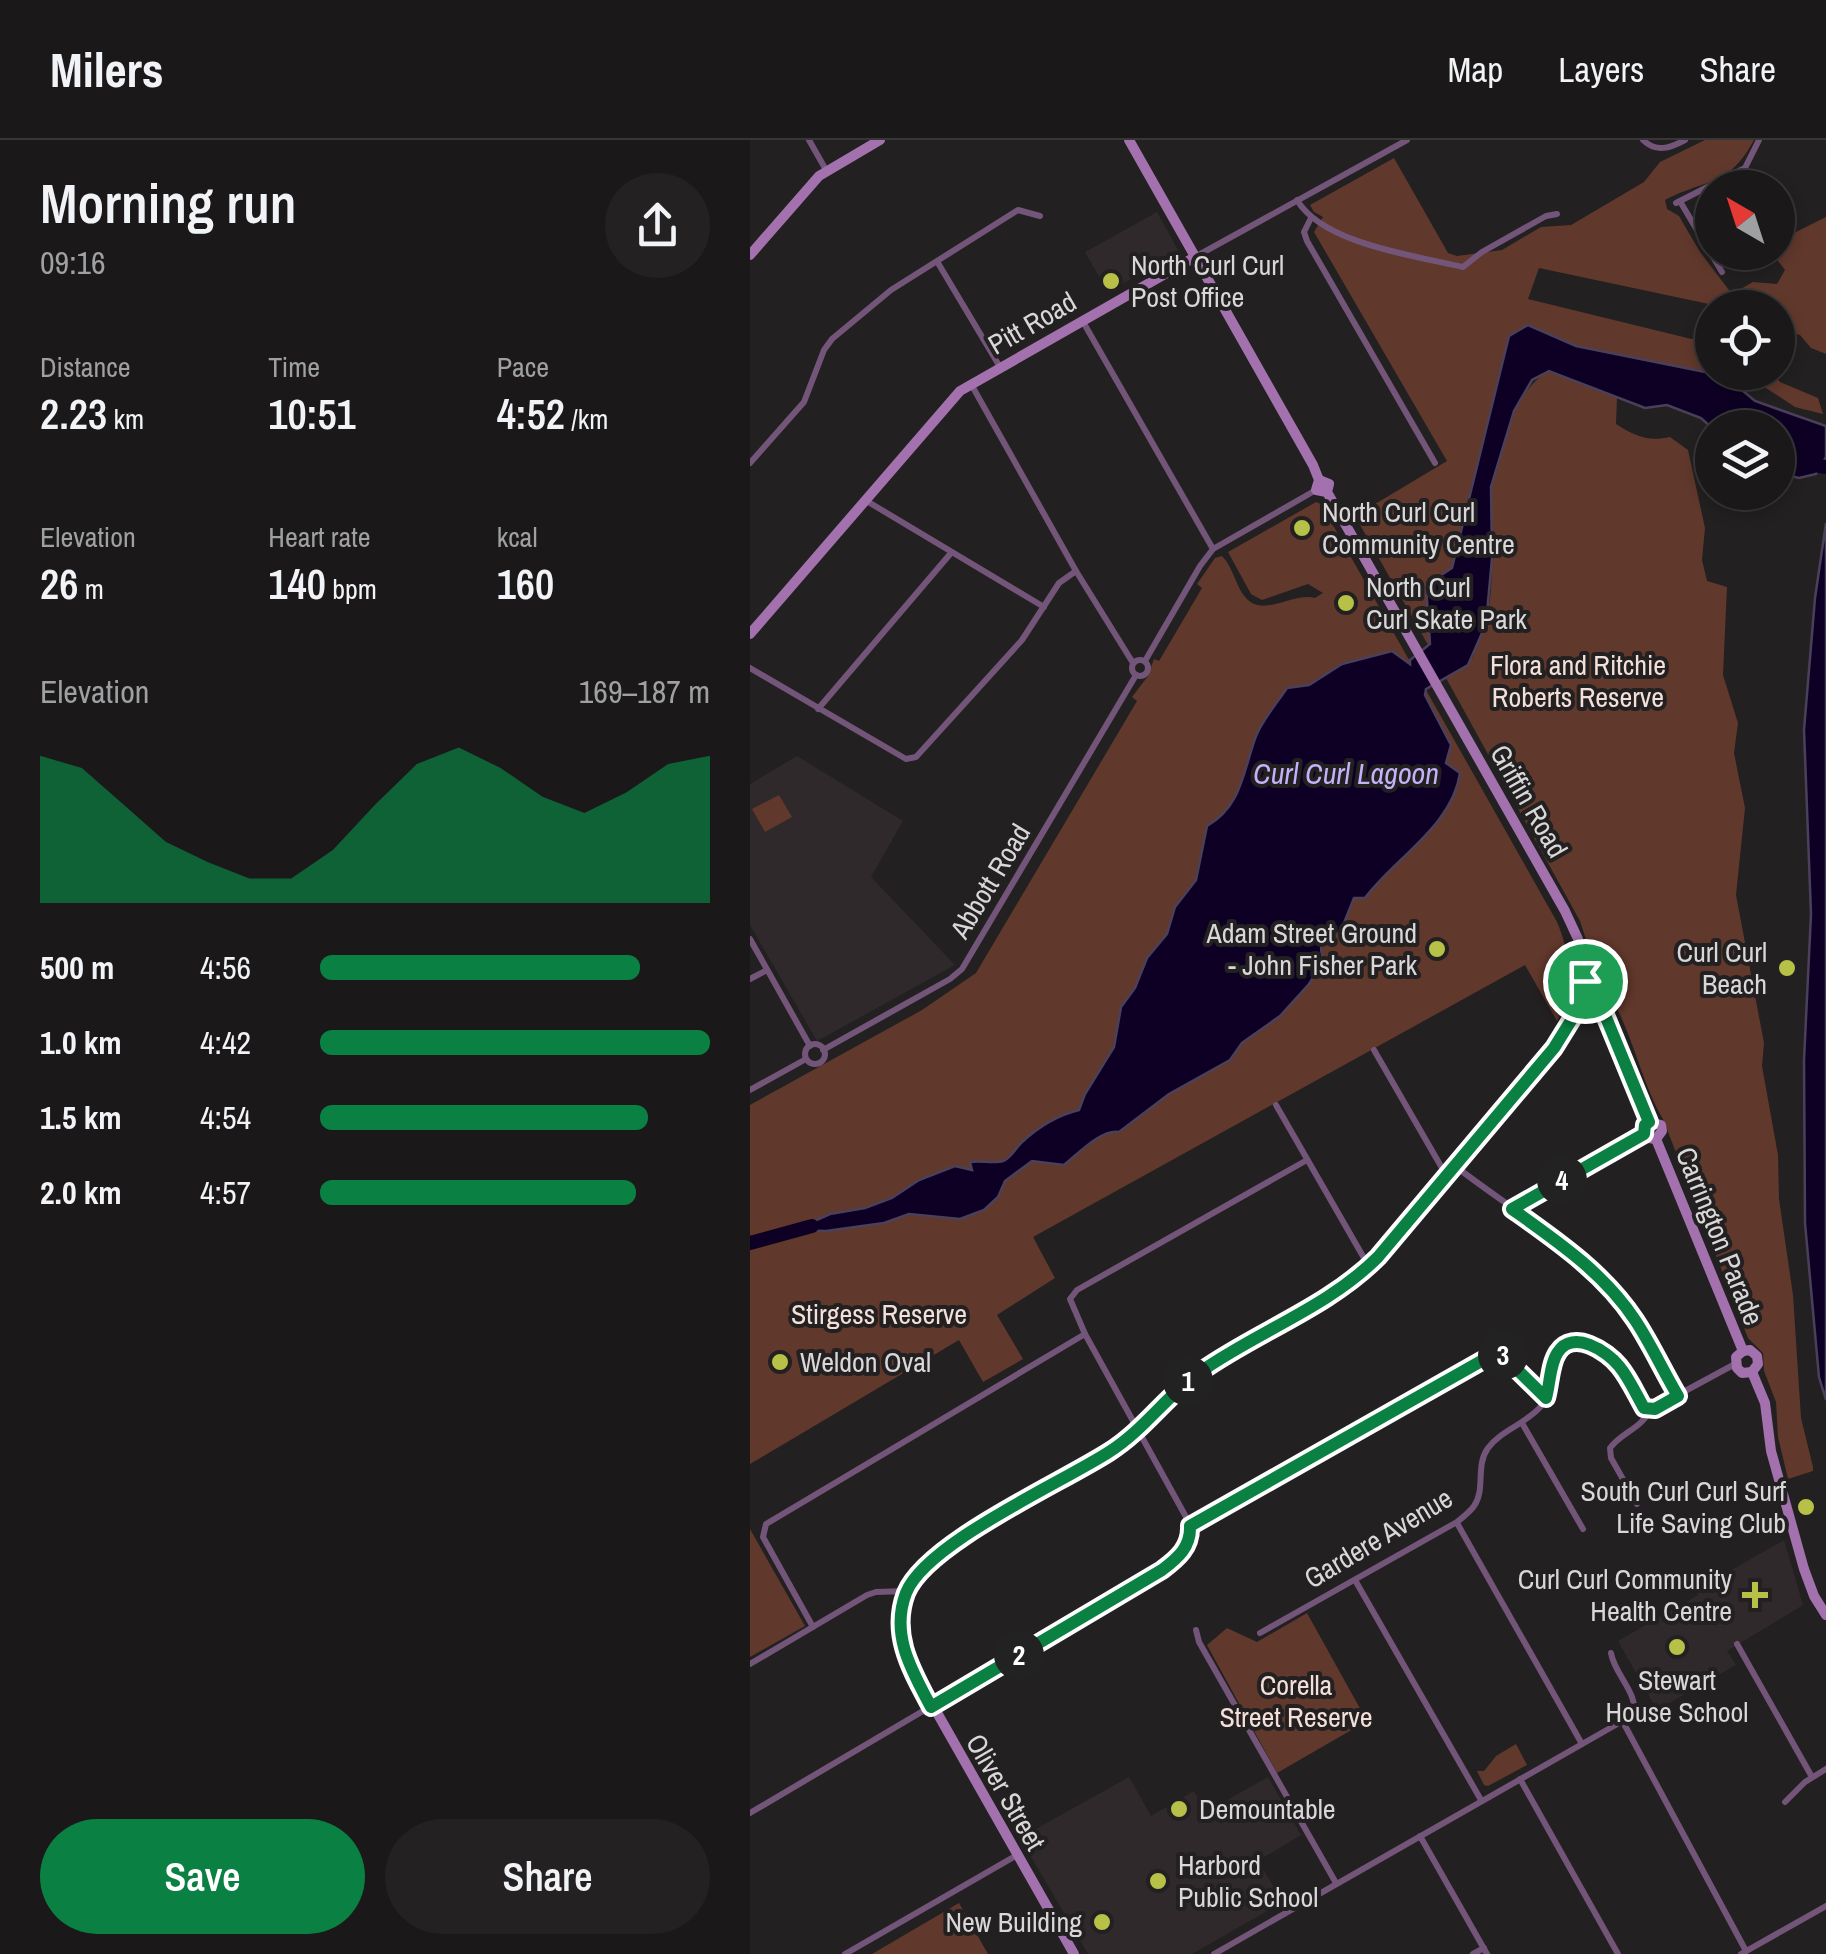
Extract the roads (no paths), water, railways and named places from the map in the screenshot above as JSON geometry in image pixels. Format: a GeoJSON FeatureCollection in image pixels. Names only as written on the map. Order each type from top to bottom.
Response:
{"type":"FeatureCollection","features":[{"type":"Feature","properties":{"kind":"main road"},"geometry":{"type":"LineString","coordinates":[[750,255],[826,170],[880,140]]}},
{"type":"Feature","properties":{"kind":"main road","name":"Griffin Road"},"geometry":{"type":"LineString","coordinates":[[1134,142],[1321,488],[1419,651],[1572,923],[1585,981]]}},
{"type":"Feature","properties":{"kind":"main road","name":"Pitt Road"},"geometry":{"type":"LineString","coordinates":[[752,629],[952,399],[971,384],[1194,257]]}},
{"type":"Feature","properties":{"kind":"main road"},"geometry":{"type":"LineString","coordinates":[[907,1591],[924,1566],[944,1549],[1110,1452],[1195,1375],[1338,1291],[1368,1266],[1554,1048],[1582,1002],[1578,988],[1585,981],[1593,982],[1599,987],[1598,998],[1592,1003],[1582,1002]]}},
{"type":"Feature","properties":{"kind":"main road","name":"Carrington Parade"},"geometry":{"type":"LineString","coordinates":[[1598,998],[1649,1122]]}},
{"type":"Feature","properties":{"kind":"main road"},"geometry":{"type":"LineString","coordinates":[[1649,1122],[1662,1128],[1656,1139],[1644,1134],[1649,1122]]}},
{"type":"Feature","properties":{"kind":"main road","name":"Carrington Parade"},"geometry":{"type":"LineString","coordinates":[[1656,1139],[1743,1351]]}},
{"type":"Feature","properties":{"kind":"main road"},"geometry":{"type":"LineString","coordinates":[[1750,1350],[1756,1356],[1758,1364],[1752,1372],[1742,1372],[1735,1364],[1743,1351],[1750,1350]]}},
{"type":"Feature","properties":{"kind":"main road"},"geometry":{"type":"LineString","coordinates":[[1752,1372],[1764,1403],[1771,1451],[1804,1568],[1816,1601],[1826,1614]]}},
{"type":"Feature","properties":{"kind":"main road","name":"Oliver Street"},"geometry":{"type":"LineString","coordinates":[[907,1591],[900,1617],[906,1658],[1074,1954]]}},
{"type":"Feature","properties":{"kind":"street"},"geometry":{"type":"LineString","coordinates":[[809,140],[826,170]]}},
{"type":"Feature","properties":{"kind":"street","name":"Pitt Road"},"geometry":{"type":"LineString","coordinates":[[1194,257],[1407,140]]}},
{"type":"Feature","properties":{"kind":"street"},"geometry":{"type":"LineString","coordinates":[[1642,140],[1656,149],[1685,140]]}},
{"type":"Feature","properties":{"kind":"street"},"geometry":{"type":"LineString","coordinates":[[1722,272],[1678,203],[1745,168],[1759,140]]}},
{"type":"Feature","properties":{"kind":"street"},"geometry":{"type":"LineString","coordinates":[[1297,200],[1311,218],[1363,242],[1463,267],[1482,252],[1546,216],[1557,214]]}},
{"type":"Feature","properties":{"kind":"street"},"geometry":{"type":"LineString","coordinates":[[750,464],[804,402],[832,339],[891,290],[1018,210],[1040,216]]}},
{"type":"Feature","properties":{"kind":"street"},"geometry":{"type":"LineString","coordinates":[[1311,218],[1304,235],[1314,256],[1434,463]]}},
{"type":"Feature","properties":{"kind":"street"},"geometry":{"type":"LineString","coordinates":[[938,263],[1000,367]]}},
{"type":"Feature","properties":{"kind":"street"},"geometry":{"type":"LineString","coordinates":[[1082,320],[1214,549]]}},
{"type":"Feature","properties":{"kind":"street"},"geometry":{"type":"LineString","coordinates":[[971,384],[1133,663]]}},
{"type":"Feature","properties":{"kind":"street","name":"Abbott Road"},"geometry":{"type":"LineString","coordinates":[[750,1090],[806,1059],[819,1063],[824,1058],[823,1050],[962,969],[1136,675],[1148,671],[1145,661],[1200,566],[1214,549],[1321,488]]}},
{"type":"Feature","properties":{"kind":"street"},"geometry":{"type":"LineString","coordinates":[[865,500],[1044,607]]}},
{"type":"Feature","properties":{"kind":"street"},"geometry":{"type":"LineString","coordinates":[[818,709],[951,553]]}},
{"type":"Feature","properties":{"kind":"street"},"geometry":{"type":"LineString","coordinates":[[750,668],[906,759],[916,756],[1022,640],[1059,582],[1076,570]]}},
{"type":"Feature","properties":{"kind":"street"},"geometry":{"type":"LineString","coordinates":[[1136,675],[1131,668],[1133,663],[1145,661]]}},
{"type":"Feature","properties":{"kind":"street"},"geometry":{"type":"LineString","coordinates":[[750,939],[810,1046]]}},
{"type":"Feature","properties":{"kind":"street"},"geometry":{"type":"LineString","coordinates":[[750,979],[767,970]]}},
{"type":"Feature","properties":{"kind":"street"},"geometry":{"type":"LineString","coordinates":[[806,1059],[810,1046],[816,1044],[823,1050]]}},
{"type":"Feature","properties":{"kind":"street"},"geometry":{"type":"LineString","coordinates":[[1374,1050],[1446,1176]]}},
{"type":"Feature","properties":{"kind":"street"},"geometry":{"type":"LineString","coordinates":[[1276,1105],[1368,1266]]}},
{"type":"Feature","properties":{"kind":"street"},"geometry":{"type":"LineString","coordinates":[[1512,1209],[1644,1134]]}},
{"type":"Feature","properties":{"kind":"street"},"geometry":{"type":"LineString","coordinates":[[750,1813],[1177,1559],[1189,1542],[1190,1526],[1085,1334],[1070,1299],[1077,1290],[1307,1160]]}},
{"type":"Feature","properties":{"kind":"street"},"geometry":{"type":"LineString","coordinates":[[1455,1166],[1571,1251],[1613,1292],[1634,1318],[1678,1396]]}},
{"type":"Feature","properties":{"kind":"street"},"geometry":{"type":"LineString","coordinates":[[813,1628],[763,1538],[766,1524],[1085,1334]]}},
{"type":"Feature","properties":{"kind":"street","name":"Gardere Avenue"},"geometry":{"type":"LineString","coordinates":[[1260,1633],[1457,1522],[1474,1506],[1481,1459],[1492,1442],[1522,1423],[1546,1398],[1556,1353],[1565,1344],[1579,1341],[1606,1354],[1618,1365],[1644,1408],[1650,1410]]}},
{"type":"Feature","properties":{"kind":"street"},"geometry":{"type":"LineString","coordinates":[[1190,1526],[1492,1355],[1500,1353],[1510,1360],[1546,1398]]}},
{"type":"Feature","properties":{"kind":"street"},"geometry":{"type":"LineString","coordinates":[[1637,1504],[1611,1458],[1610,1448],[1641,1426],[1650,1410],[1735,1364]]}},
{"type":"Feature","properties":{"kind":"street"},"geometry":{"type":"LineString","coordinates":[[1522,1423],[1583,1529]]}},
{"type":"Feature","properties":{"kind":"street"},"geometry":{"type":"LineString","coordinates":[[1457,1522],[1582,1744]]}},
{"type":"Feature","properties":{"kind":"street"},"geometry":{"type":"LineString","coordinates":[[1355,1580],[1481,1800]]}},
{"type":"Feature","properties":{"kind":"street"},"geometry":{"type":"LineString","coordinates":[[750,1664],[876,1592],[907,1591]]}},
{"type":"Feature","properties":{"kind":"street"},"geometry":{"type":"LineString","coordinates":[[1196,1630],[1336,1883]]}},
{"type":"Feature","properties":{"kind":"street"},"geometry":{"type":"LineString","coordinates":[[1737,1644],[1812,1777]]}},
{"type":"Feature","properties":{"kind":"street"},"geometry":{"type":"LineString","coordinates":[[1214,1954],[1624,1722],[1636,1708],[1611,1653]]}},
{"type":"Feature","properties":{"kind":"street"},"geometry":{"type":"LineString","coordinates":[[1624,1722],[1744,1953],[1826,1906]]}},
{"type":"Feature","properties":{"kind":"street"},"geometry":{"type":"LineString","coordinates":[[1785,1802],[1826,1769]]}},
{"type":"Feature","properties":{"kind":"street"},"geometry":{"type":"LineString","coordinates":[[1520,1779],[1618,1954]]}},
{"type":"Feature","properties":{"kind":"street"},"geometry":{"type":"LineString","coordinates":[[1420,1836],[1485,1951],[1473,1954]]}},
{"type":"Feature","properties":{"kind":"street"},"geometry":{"type":"LineString","coordinates":[[845,1954],[1017,1855]]}},
{"type":"Feature","properties":{"kind":"water","name":"Curl Curl Lagoon"},"geometry":{"type":"Polygon","coordinates":[[[1528,325],[1576,346],[1695,370],[1695,390],[1742,390],[1755,401],[1781,410],[1695,410],[1695,416],[1667,405],[1645,408],[1549,371],[1532,380],[1514,411],[1491,487],[1492,558],[1486,624],[1468,665],[1426,689],[1425,695],[1451,745],[1446,763],[1460,773],[1455,792],[1421,840],[1365,898],[1354,898],[1340,933],[1330,932],[1322,942],[1324,961],[1309,984],[1280,1016],[1242,1043],[1230,1060],[1169,1094],[1119,1132],[1097,1138],[1064,1165],[1032,1161],[1005,1181],[998,1197],[984,1210],[960,1219],[909,1214],[884,1223],[826,1231],[794,1230],[830,1214],[892,1198],[919,1180],[955,1166],[972,1170],[970,1162],[1003,1161],[1041,1127],[1079,1110],[1114,1047],[1121,1007],[1135,988],[1147,958],[1167,934],[1175,907],[1196,880],[1207,826],[1219,818],[1234,798],[1256,736],[1287,688],[1309,685],[1342,664],[1392,651],[1410,664],[1430,644],[1426,585],[1452,568],[1509,336],[1528,325]]]}},
{"type":"Feature","properties":{"kind":"water","name":"Curl Curl Lagoon"},"geometry":{"type":"Polygon","coordinates":[[[1795,415],[1826,426],[1826,457],[1816,474],[1795,477],[1795,415]]]}},
{"type":"Feature","properties":{"kind":"water"},"geometry":{"type":"Polygon","coordinates":[[[1826,523],[1826,1400],[1819,1377],[1805,1223],[1804,1060],[1811,914],[1804,730],[1815,598],[1826,523]]]}},
{"type":"Feature","properties":{"kind":"waterway"},"geometry":{"type":"LineString","coordinates":[[1795,460],[1826,467]]}},
{"type":"Feature","properties":{"kind":"waterway"},"geometry":{"type":"LineString","coordinates":[[750,1243],[812,1226]]}},
{"type":"Feature","properties":{"kind":"place","name":"North Curl Curl Post Office"},"geometry":{"type":"Point","coordinates":[1111,281]}},
{"type":"Feature","properties":{"kind":"place","name":"North Curl Curl Community Centre"},"geometry":{"type":"Point","coordinates":[1302,528]}},
{"type":"Feature","properties":{"kind":"place","name":"North Curl Curl Skate Park"},"geometry":{"type":"Point","coordinates":[1346,603]}},
{"type":"Feature","properties":{"kind":"place","name":"Adam Street Ground - John Fisher Park"},"geometry":{"type":"Point","coordinates":[1437,949]}},
{"type":"Feature","properties":{"kind":"place","name":"Curl Curl Beach"},"geometry":{"type":"Point","coordinates":[1787,968]}},
{"type":"Feature","properties":{"kind":"place","name":"Weldon Oval"},"geometry":{"type":"Point","coordinates":[780,1362]}},
{"type":"Feature","properties":{"kind":"place","name":"South Curl Curl Surf Life Saving Club"},"geometry":{"type":"Point","coordinates":[1806,1507]}},
{"type":"Feature","properties":{"kind":"place","name":"Curl Curl Community Health Centre"},"geometry":{"type":"Point","coordinates":[1755,1595]}},
{"type":"Feature","properties":{"kind":"place","name":"Stewart House School"},"geometry":{"type":"Point","coordinates":[1677,1647]}},
{"type":"Feature","properties":{"kind":"place","name":"Demountable"},"geometry":{"type":"Point","coordinates":[1179,1809]}},
{"type":"Feature","properties":{"kind":"place","name":"Harbord Public School"},"geometry":{"type":"Point","coordinates":[1158,1881]}},
{"type":"Feature","properties":{"kind":"place","name":"New Building"},"geometry":{"type":"Point","coordinates":[1102,1922]}},
{"type":"Feature","properties":{"kind":"park label","name":"Flora and Ritchie Roberts Reserve"},"geometry":{"type":"Point","coordinates":[1578,681]}},
{"type":"Feature","properties":{"kind":"park label","name":"Stirgess Reserve"},"geometry":{"type":"Point","coordinates":[879,1314]}},
{"type":"Feature","properties":{"kind":"park label","name":"Corella Street Reserve"},"geometry":{"type":"Point","coordinates":[1296,1701]}}]}
